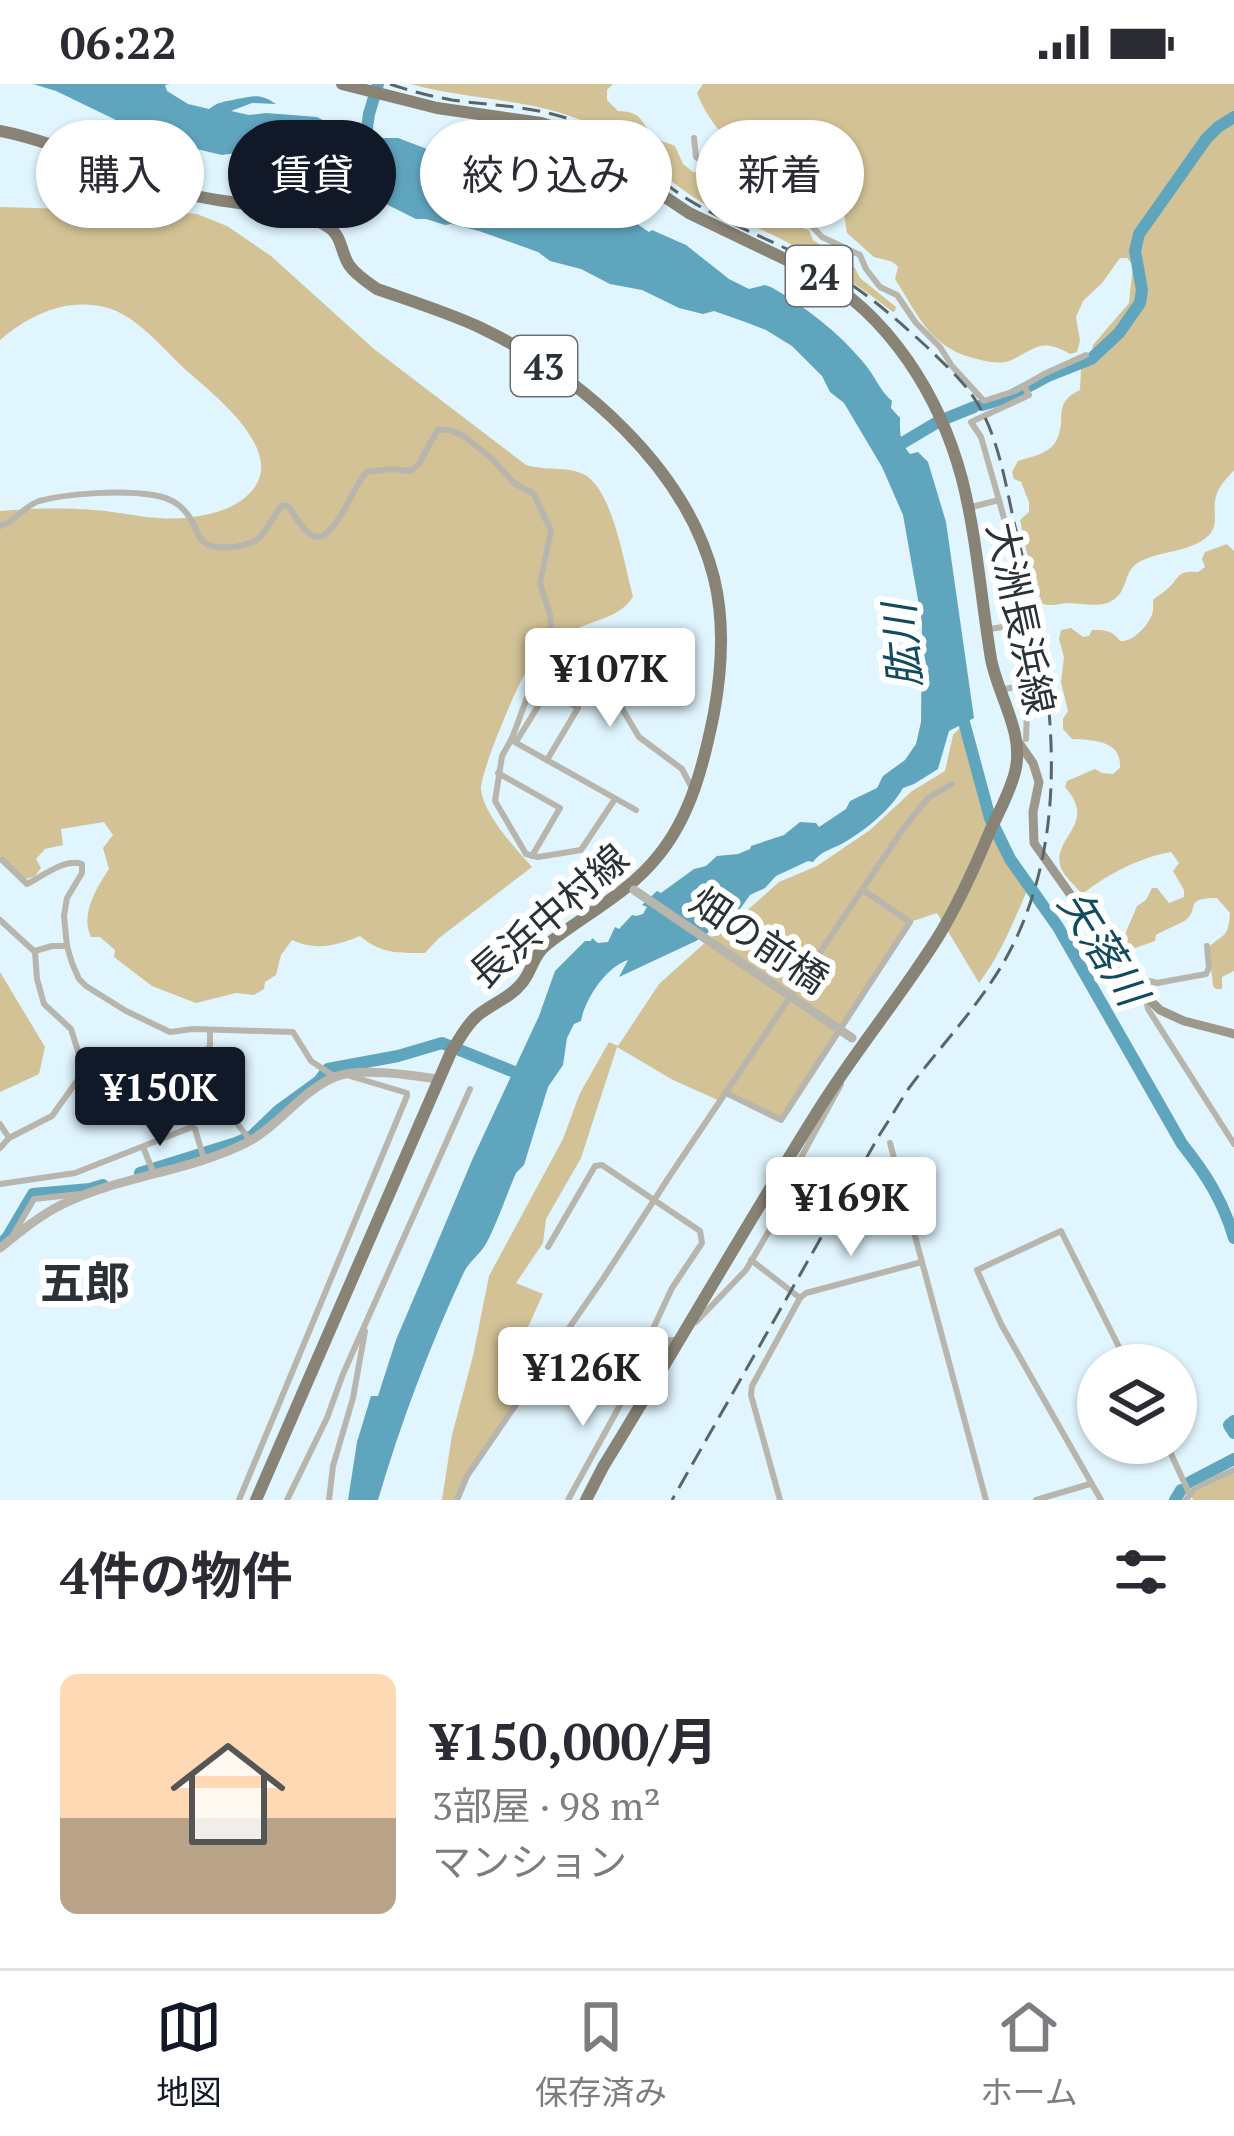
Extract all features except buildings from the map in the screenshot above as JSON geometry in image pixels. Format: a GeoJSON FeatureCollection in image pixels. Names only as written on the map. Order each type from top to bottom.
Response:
{"type":"FeatureCollection","features":[{"type":"Feature","properties":{"kind":"main road","name":"大洲長浜線"},"geometry":{"type":"LineString","coordinates":[[342,84],[437,108],[566,131],[689,213],[831,282],[862,307],[918,376],[946,431],[968,507],[999,690],[1022,740],[1011,784],[938,936],[857,1042],[586,1500]]}},
{"type":"Feature","properties":{"kind":"main road","name":"長浜中村線"},"geometry":{"type":"LineString","coordinates":[[0,131],[52,144],[193,195],[323,224],[340,239],[347,262],[365,281],[479,327],[554,373],[617,422],[680,499],[704,549],[717,591],[722,645],[710,732],[694,791],[671,839],[631,887],[536,955],[519,987],[469,1024],[437,1079],[256,1500]]}},
{"type":"Feature","properties":{"kind":"main road"},"geometry":{"type":"LineString","coordinates":[[1022,740],[1039,782],[1033,812],[1039,854],[1145,998],[1184,1021],[1234,1034]]}},
{"type":"Feature","properties":{"kind":"main road"},"geometry":{"type":"LineString","coordinates":[[1016,769],[1034,763]]}},
{"type":"Feature","properties":{"kind":"main road"},"geometry":{"type":"LineString","coordinates":[[1011,784],[1028,773],[1039,782]]}},
{"type":"Feature","properties":{"kind":"street"},"geometry":{"type":"LineString","coordinates":[[694,138],[696,157],[707,166],[743,164],[773,186],[822,237],[860,255],[880,287],[897,296],[983,401],[1026,389],[1086,355]]}},
{"type":"Feature","properties":{"kind":"street"},"geometry":{"type":"LineString","coordinates":[[1022,740],[1028,685],[1027,623],[999,500],[981,437],[971,422],[1025,397],[1026,389]]}},
{"type":"Feature","properties":{"kind":"street"},"geometry":{"type":"LineString","coordinates":[[0,526],[41,501],[149,494],[185,509],[201,541],[212,546],[258,540],[281,506],[288,506],[317,538],[335,526],[366,472],[410,471],[419,464],[438,429],[453,431],[481,448],[514,483],[533,494],[550,531],[541,583],[551,633],[534,658],[531,668],[536,677]]}},
{"type":"Feature","properties":{"kind":"street"},"geometry":{"type":"LineString","coordinates":[[968,507],[999,500]]}},
{"type":"Feature","properties":{"kind":"street"},"geometry":{"type":"LineString","coordinates":[[987,630],[1027,623]]}},
{"type":"Feature","properties":{"kind":"street"},"geometry":{"type":"LineString","coordinates":[[513,741],[545,661],[562,650],[580,650],[590,655],[639,737],[682,769],[694,791]]}},
{"type":"Feature","properties":{"kind":"street"},"geometry":{"type":"LineString","coordinates":[[999,690],[1028,685]]}},
{"type":"Feature","properties":{"kind":"street"},"geometry":{"type":"LineString","coordinates":[[547,760],[578,708],[548,690],[502,757],[498,772],[495,801],[526,854],[581,850],[615,799]]}},
{"type":"Feature","properties":{"kind":"street"},"geometry":{"type":"LineString","coordinates":[[513,741],[636,810]]}},
{"type":"Feature","properties":{"kind":"street"},"geometry":{"type":"LineString","coordinates":[[498,772],[560,808],[532,856]]}},
{"type":"Feature","properties":{"kind":"street"},"geometry":{"type":"LineString","coordinates":[[458,1500],[477,1461],[862,890],[928,798],[952,784]]}},
{"type":"Feature","properties":{"kind":"street"},"geometry":{"type":"LineString","coordinates":[[2,860],[27,884],[64,865],[82,864],[82,874],[65,904],[67,946],[79,979],[125,1011],[170,1032],[293,1032],[307,1056],[333,1074],[384,1084],[407,1094],[239,1500]]}},
{"type":"Feature","properties":{"kind":"street","name":"畑の前橋"},"geometry":{"type":"LineString","coordinates":[[631,887],[857,1042]]}},
{"type":"Feature","properties":{"kind":"street"},"geometry":{"type":"LineString","coordinates":[[726,1093],[781,1120],[806,1085],[910,922],[862,890]]}},
{"type":"Feature","properties":{"kind":"street"},"geometry":{"type":"LineString","coordinates":[[0,920],[35,952],[44,1004],[67,1024],[83,1067],[80,1078],[47,1121],[9,1138],[0,1148]]}},
{"type":"Feature","properties":{"kind":"street"},"geometry":{"type":"LineString","coordinates":[[35,952],[67,946]]}},
{"type":"Feature","properties":{"kind":"street"},"geometry":{"type":"LineString","coordinates":[[1135,986],[1145,980],[1157,983],[1206,974],[1207,946]]}},
{"type":"Feature","properties":{"kind":"street"},"geometry":{"type":"LineString","coordinates":[[1145,998],[1148,1010],[1234,1144]]}},
{"type":"Feature","properties":{"kind":"street"},"geometry":{"type":"LineString","coordinates":[[80,1078],[119,1060],[166,1068],[206,1051],[210,1030]]}},
{"type":"Feature","properties":{"kind":"street"},"geometry":{"type":"LineString","coordinates":[[195,1055],[215,1096],[250,1141]]}},
{"type":"Feature","properties":{"kind":"street"},"geometry":{"type":"LineString","coordinates":[[688,1326],[712,1308],[746,1270],[835,1098],[845,1069]]}},
{"type":"Feature","properties":{"kind":"street"},"geometry":{"type":"LineString","coordinates":[[4,1242],[85,1195],[250,1141],[333,1074],[437,1079]]}},
{"type":"Feature","properties":{"kind":"street"},"geometry":{"type":"LineString","coordinates":[[287,1500],[470,1089]]}},
{"type":"Feature","properties":{"kind":"street"},"geometry":{"type":"LineString","coordinates":[[0,1124],[9,1138]]}},
{"type":"Feature","properties":{"kind":"street"},"geometry":{"type":"LineString","coordinates":[[0,1184],[90,1169],[192,1127],[204,1159]]}},
{"type":"Feature","properties":{"kind":"street"},"geometry":{"type":"LineString","coordinates":[[890,1143],[986,1500]]}},
{"type":"Feature","properties":{"kind":"street"},"geometry":{"type":"LineString","coordinates":[[143,1147],[154,1174]]}},
{"type":"Feature","properties":{"kind":"street"},"geometry":{"type":"LineString","coordinates":[[548,1247],[595,1166],[602,1165],[700,1232],[702,1243],[672,1288],[635,1378],[568,1500]]}},
{"type":"Feature","properties":{"kind":"street"},"geometry":{"type":"LineString","coordinates":[[4,1242],[36,1198],[35,1180]]}},
{"type":"Feature","properties":{"kind":"street"},"geometry":{"type":"LineString","coordinates":[[36,1198],[85,1195]]}},
{"type":"Feature","properties":{"kind":"street"},"geometry":{"type":"LineString","coordinates":[[1077,1461],[1001,1324],[977,1270],[1060,1231],[1117,1344]]}},
{"type":"Feature","properties":{"kind":"street"},"geometry":{"type":"LineString","coordinates":[[752,1260],[800,1298]]}},
{"type":"Feature","properties":{"kind":"street"},"geometry":{"type":"LineString","coordinates":[[780,1500],[751,1395],[800,1298],[922,1262]]}},
{"type":"Feature","properties":{"kind":"street"},"geometry":{"type":"LineString","coordinates":[[329,1500],[366,1321]]}},
{"type":"Feature","properties":{"kind":"street"},"geometry":{"type":"LineString","coordinates":[[635,1378],[641,1377],[670,1340],[680,1340]]}},
{"type":"Feature","properties":{"kind":"street"},"geometry":{"type":"LineString","coordinates":[[1079,1464],[1101,1500]]}},
{"type":"Feature","properties":{"kind":"street"},"geometry":{"type":"LineString","coordinates":[[1174,1464],[1188,1498],[1234,1470]]}},
{"type":"Feature","properties":{"kind":"street"},"geometry":{"type":"LineString","coordinates":[[1036,1500],[1090,1484]]}},
{"type":"Feature","properties":{"kind":"shaded area"},"geometry":{"type":"Polygon","coordinates":[[[411,84],[613,84],[607,100],[618,111],[641,120],[581,120],[540,107],[411,84]]]}},
{"type":"Feature","properties":{"kind":"shaded area"},"geometry":{"type":"Polygon","coordinates":[[[703,84],[1234,84],[1234,470],[1218,492],[1215,524],[1208,536],[1192,546],[1139,562],[1111,601],[1043,604],[1020,520],[1029,512],[1029,502],[1012,472],[1018,461],[1055,443],[1065,401],[1080,390],[1081,368],[1093,345],[1129,303],[1133,265],[1120,258],[1083,301],[1076,317],[1077,352],[1045,346],[999,363],[964,355],[938,340],[920,319],[895,279],[898,267],[874,257],[847,233],[846,228],[864,228],[864,120],[712,120],[697,93],[703,84]]]}},
{"type":"Feature","properties":{"kind":"shaded area"},"geometry":{"type":"Polygon","coordinates":[[[672,145],[683,164],[696,172],[696,198],[672,182],[672,145]]]}},
{"type":"Feature","properties":{"kind":"shaded area"},"geometry":{"type":"Polygon","coordinates":[[[0,207],[36,208],[36,228],[204,228],[204,217],[227,226],[271,256],[374,349],[526,465],[570,470],[593,482],[610,511],[633,596],[620,611],[562,637],[528,669],[482,781],[488,810],[532,867],[425,953],[383,949],[360,936],[326,946],[292,940],[264,989],[254,995],[236,993],[196,1003],[152,986],[114,957],[115,950],[100,937],[91,937],[88,911],[109,869],[103,848],[113,835],[104,822],[61,829],[63,845],[45,849],[36,859],[41,868],[35,876],[26,879],[0,857],[0,511],[74,509],[164,518],[198,516],[240,501],[255,487],[261,471],[259,455],[241,423],[125,315],[86,304],[59,307],[0,340],[0,207]]]}},
{"type":"Feature","properties":{"kind":"shaded area"},"geometry":{"type":"Polygon","coordinates":[[[758,228],[809,230],[813,240],[855,268],[895,311],[837,272],[758,228]]]}},
{"type":"Feature","properties":{"kind":"shaded area"},"geometry":{"type":"Polygon","coordinates":[[[1227,544],[1234,551],[1234,971],[1222,977],[1222,989],[1216,989],[1209,947],[1227,931],[1230,913],[1217,898],[1196,902],[1186,920],[1156,935],[1155,941],[1124,952],[1120,946],[1137,906],[1152,888],[1169,903],[1184,897],[1173,871],[1179,863],[1171,852],[1126,867],[1085,892],[1061,868],[1059,857],[1077,811],[1065,787],[1067,781],[1095,769],[1113,774],[1120,768],[1111,747],[1072,739],[1063,729],[1068,711],[1059,639],[1061,630],[1071,628],[1083,637],[1092,630],[1108,631],[1120,641],[1134,637],[1151,617],[1153,600],[1181,574],[1205,567],[1205,552],[1227,544]]]}},
{"type":"Feature","properties":{"kind":"shaded area"},"geometry":{"type":"Polygon","coordinates":[[[965,723],[990,818],[1028,888],[987,972],[979,983],[937,913],[910,922],[781,1120],[726,1093],[720,1101],[617,1047],[581,1158],[546,1219],[543,1243],[516,1283],[543,1294],[514,1358],[536,1375],[467,1476],[457,1500],[442,1500],[489,1276],[609,1042],[618,1046],[659,984],[779,882],[817,866],[870,830],[912,791],[945,771],[953,735],[965,723]]]}},
{"type":"Feature","properties":{"kind":"shaded area"},"geometry":{"type":"Polygon","coordinates":[[[0,972],[45,1047],[39,1074],[0,1092],[0,972]]]}},
{"type":"Feature","properties":{"kind":"shaded area"},"geometry":{"type":"Polygon","coordinates":[[[1234,1473],[1234,1500],[1193,1500],[1191,1494],[1234,1473]]]}},
{"type":"Feature","properties":{"kind":"water","name":"肱川"},"geometry":{"type":"Polygon","coordinates":[[[33,84],[170,84],[165,85],[167,91],[188,104],[209,109],[222,102],[261,97],[276,104],[252,103],[231,111],[323,120],[228,120],[228,154],[222,155],[204,151],[204,120],[116,120],[33,84]]]}},
{"type":"Feature","properties":{"kind":"water","name":"肱川"},"geometry":{"type":"Polygon","coordinates":[[[396,138],[420,146],[420,219],[396,209],[396,138]]]}},
{"type":"Feature","properties":{"kind":"water","name":"肱川"},"geometry":{"type":"Polygon","coordinates":[[[467,228],[652,230],[686,245],[749,289],[771,287],[832,331],[892,401],[910,454],[918,452],[928,462],[946,522],[974,718],[949,731],[938,769],[903,788],[862,831],[813,862],[776,876],[750,895],[738,912],[696,941],[619,977],[628,960],[598,985],[567,1038],[563,1065],[548,1087],[524,1165],[439,1327],[378,1500],[348,1500],[357,1442],[371,1396],[378,1396],[396,1340],[555,971],[585,941],[608,942],[615,927],[619,929],[632,915],[643,914],[647,907],[642,905],[657,891],[661,893],[694,869],[717,856],[738,854],[784,835],[800,822],[819,827],[850,801],[877,788],[916,744],[921,722],[922,622],[903,515],[882,467],[822,376],[792,346],[766,330],[714,311],[703,314],[679,308],[467,228]]]}},
{"type":"Feature","properties":{"kind":"waterway"},"geometry":{"type":"LineString","coordinates":[[368,120],[378,84]]}},
{"type":"Feature","properties":{"kind":"waterway"},"geometry":{"type":"LineString","coordinates":[[982,405],[1091,359],[1119,333],[1140,303],[1135,251],[1139,234],[1206,139],[1234,117]]}},
{"type":"Feature","properties":{"kind":"waterway"},"geometry":{"type":"LineString","coordinates":[[947,418],[974,407]]}},
{"type":"Feature","properties":{"kind":"waterway"},"geometry":{"type":"LineString","coordinates":[[894,448],[936,423]]}},
{"type":"Feature","properties":{"kind":"waterway","name":"矢落川"},"geometry":{"type":"LineString","coordinates":[[961,711],[990,818],[1010,859],[1058,927],[1182,1144],[1213,1188],[1234,1238]]}},
{"type":"Feature","properties":{"kind":"waterway"},"geometry":{"type":"LineString","coordinates":[[140,1173],[252,1136],[328,1069],[442,1043],[527,1077]]}},
{"type":"Feature","properties":{"kind":"waterway"},"geometry":{"type":"LineString","coordinates":[[0,1244],[33,1194],[103,1185]]}},
{"type":"Feature","properties":{"kind":"waterway"},"geometry":{"type":"LineString","coordinates":[[1234,1421],[1229,1425],[1234,1433]]}},
{"type":"Feature","properties":{"kind":"waterway"},"geometry":{"type":"LineString","coordinates":[[1190,1482],[1234,1459]]}},
{"type":"Feature","properties":{"kind":"waterway"},"geometry":{"type":"LineString","coordinates":[[1175,1500],[1181,1490]]}},
{"type":"Feature","properties":{"kind":"railway"},"geometry":{"type":"LineString","coordinates":[[390,84],[577,122],[607,138],[689,200],[834,273],[888,313],[959,379],[984,415],[1000,459],[1037,624],[1050,728],[1051,780],[1037,883],[1019,932],[983,994],[909,1088],[880,1134],[672,1500]]}},
{"type":"Feature","properties":{"kind":"district","name":"五郎"},"geometry":{"type":"Point","coordinates":[85,1282]}}]}
